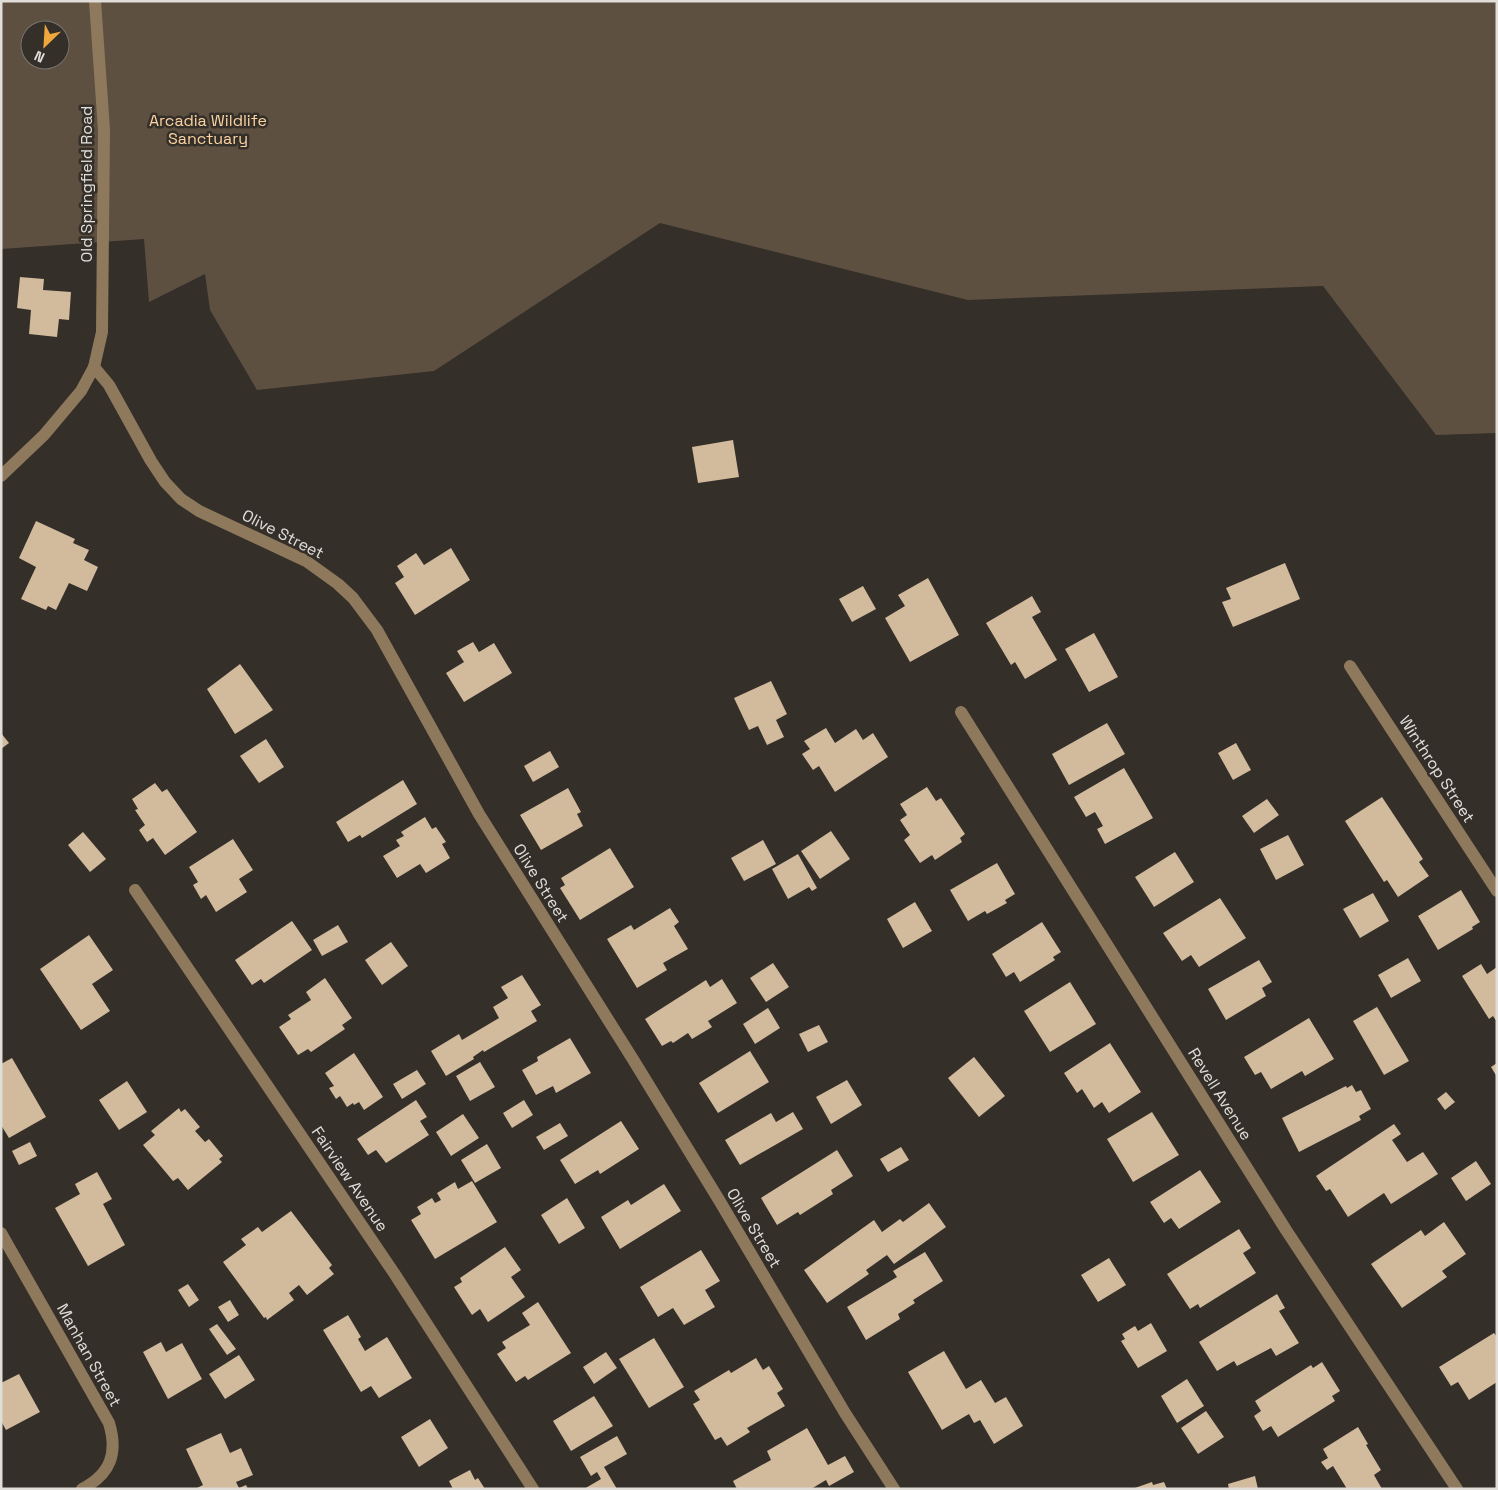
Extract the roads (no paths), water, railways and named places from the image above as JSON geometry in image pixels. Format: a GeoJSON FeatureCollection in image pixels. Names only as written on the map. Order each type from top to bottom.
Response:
{"type":"FeatureCollection","features":[{"type":"Feature","properties":{"kind":"street","name":"Old Springfield Road"},"geometry":{"type":"LineString","coordinates":[[1,476],[18,462],[63,414],[81,391],[94,367],[102,332],[104,172],[101,85],[95,1]]}},
{"type":"Feature","properties":{"kind":"street","name":"Olive Street"},"geometry":{"type":"LineString","coordinates":[[94,367],[112,391],[151,461],[165,482],[181,499],[200,511],[306,561],[338,584],[353,598],[377,630],[479,814],[634,1061],[724,1208],[845,1413],[894,1489]]}},
{"type":"Feature","properties":{"kind":"street","name":"Winthrop Street"},"geometry":{"type":"LineString","coordinates":[[1350,666],[1497,891]]}},
{"type":"Feature","properties":{"kind":"street","name":"Revell Avenue"},"geometry":{"type":"LineString","coordinates":[[962,712],[1286,1230],[1457,1489]]}},
{"type":"Feature","properties":{"kind":"street","name":"Fairview Avenue"},"geometry":{"type":"LineString","coordinates":[[135,890],[394,1272],[533,1489]]}},
{"type":"Feature","properties":{"kind":"street","name":"Manhan Street"},"geometry":{"type":"LineString","coordinates":[[1,1233],[108,1423],[113,1437],[113,1451],[104,1472],[97,1480],[82,1489]]}},
{"type":"Feature","properties":{"kind":"park label","name":"Arcadia Wildlife Sanctuary"},"geometry":{"type":"Point","coordinates":[208,129]}}]}
